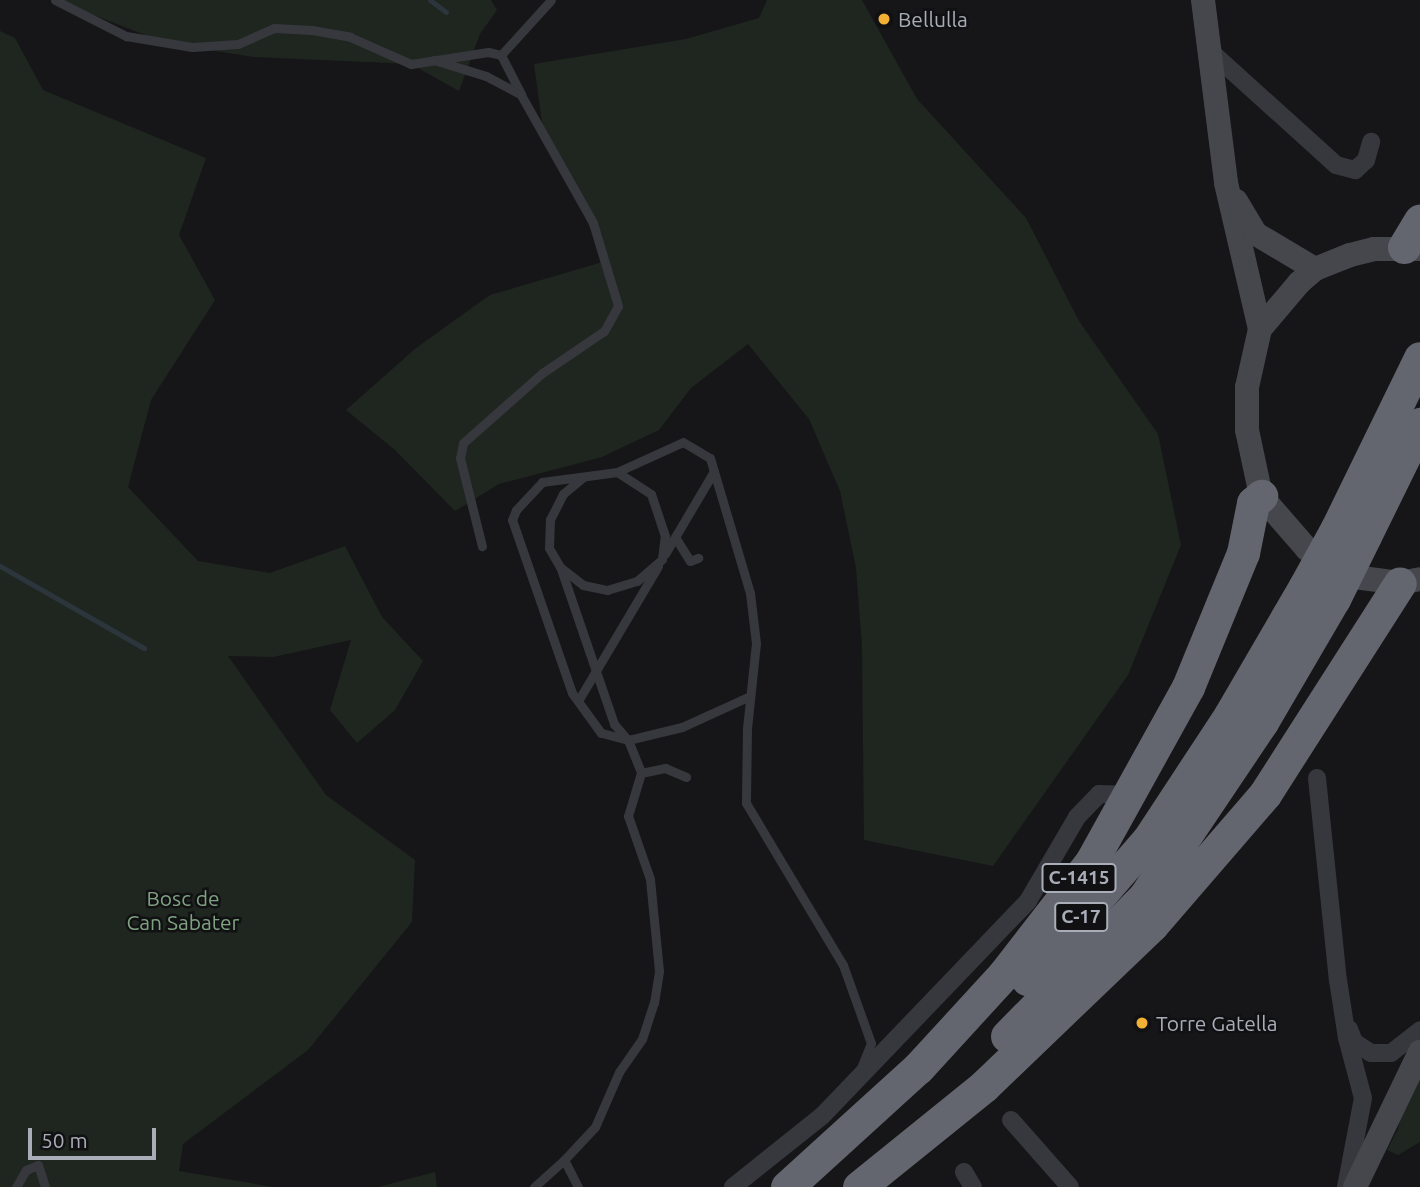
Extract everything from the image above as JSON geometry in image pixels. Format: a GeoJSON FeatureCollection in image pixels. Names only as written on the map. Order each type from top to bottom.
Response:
{"type":"FeatureCollection","features":[{"type":"Feature","properties":{"kind":"highway","name":"C-17"},"geometry":{"type":"LineString","coordinates":[[1351,532],[1420,358]]}},
{"type":"Feature","properties":{"kind":"highway","name":"C-17"},"geometry":{"type":"LineString","coordinates":[[838,1187],[988,1055],[1145,896],[1262,722],[1319,594],[1351,532],[1420,424]]}},
{"type":"Feature","properties":{"kind":"highway","name":"C-1415"},"geometry":{"type":"LineString","coordinates":[[788,1187],[918,1068],[1004,974],[1091,862],[1188,687],[1243,553],[1253,503],[1261,496]]}},
{"type":"Feature","properties":{"kind":"highway"},"geometry":{"type":"LineString","coordinates":[[859,1187],[984,1086],[1152,925],[1265,794],[1410,581]]}},
{"type":"Feature","properties":{"kind":"highway","name":"C-17"},"geometry":{"type":"LineString","coordinates":[[788,1187],[999,1011],[1148,840],[1230,715],[1319,594]]}},
{"type":"Feature","properties":{"kind":"main road"},"geometry":{"type":"LineString","coordinates":[[1203,0],[1226,183],[1260,329],[1247,387],[1247,430],[1261,496],[1283,525],[1331,567],[1354,576],[1410,581]]}},
{"type":"Feature","properties":{"kind":"main road"},"geometry":{"type":"LineString","coordinates":[[1226,183],[1256,234],[1315,269]]}},
{"type":"Feature","properties":{"kind":"main road"},"geometry":{"type":"LineString","coordinates":[[1260,329],[1315,269],[1374,248],[1415,239]]}},
{"type":"Feature","properties":{"kind":"main road"},"geometry":{"type":"LineString","coordinates":[[1355,1187],[1419,1060]]}},
{"type":"Feature","properties":{"kind":"street"},"geometry":{"type":"LineString","coordinates":[[1210,51],[1336,165],[1355,170],[1366,160],[1371,142]]}},
{"type":"Feature","properties":{"kind":"street"},"geometry":{"type":"LineString","coordinates":[[1317,778],[1344,1020],[1363,1098],[1346,1187]]}},
{"type":"Feature","properties":{"kind":"street"},"geometry":{"type":"LineString","coordinates":[[733,1187],[822,1116],[1028,901],[1077,817],[1099,794],[1129,795]]}},
{"type":"Feature","properties":{"kind":"street"},"geometry":{"type":"LineString","coordinates":[[1344,1020],[1354,1041],[1371,1053],[1391,1052],[1420,1030]]}},
{"type":"Feature","properties":{"kind":"street"},"geometry":{"type":"LineString","coordinates":[[1363,1098],[1383,1109],[1395,1104]]}},
{"type":"Feature","properties":{"kind":"street"},"geometry":{"type":"LineString","coordinates":[[1011,1120],[1070,1187]]}},
{"type":"Feature","properties":{"kind":"lane"},"geometry":{"type":"LineString","coordinates":[[55,0],[126,36],[192,47],[238,44],[274,28],[350,37],[411,64],[488,52],[501,55]]}},
{"type":"Feature","properties":{"kind":"lane"},"geometry":{"type":"LineString","coordinates":[[501,55],[551,0]]}},
{"type":"Feature","properties":{"kind":"lane"},"geometry":{"type":"LineString","coordinates":[[482,546],[460,458],[463,443],[541,373],[604,331],[618,306],[593,223],[501,55]]}},
{"type":"Feature","properties":{"kind":"lane"},"geometry":{"type":"LineString","coordinates":[[435,60],[486,76],[521,95]]}},
{"type":"Feature","properties":{"kind":"lane"},"geometry":{"type":"LineString","coordinates":[[750,696],[682,727],[628,740],[601,733],[578,701],[512,520],[516,510],[542,482],[617,472],[683,442],[710,458],[750,593],[757,643],[750,696],[746,803],[843,965],[871,1043],[858,1076]]}},
{"type":"Feature","properties":{"kind":"lane"},"geometry":{"type":"LineString","coordinates":[[578,701],[714,471]]}},
{"type":"Feature","properties":{"kind":"lane"},"geometry":{"type":"LineString","coordinates":[[560,567],[583,585],[607,590],[637,581],[662,559],[665,536],[661,513],[650,494],[617,472]]}},
{"type":"Feature","properties":{"kind":"lane"},"geometry":{"type":"LineString","coordinates":[[534,1187],[595,1127],[619,1072],[642,1039],[654,1003],[659,971],[650,879],[628,816],[641,773],[628,740],[614,724],[560,567],[549,548],[550,520],[563,494],[583,478]]}},
{"type":"Feature","properties":{"kind":"lane"},"geometry":{"type":"LineString","coordinates":[[675,537],[690,561],[698,558]]}},
{"type":"Feature","properties":{"kind":"lane"},"geometry":{"type":"LineString","coordinates":[[641,773],[665,768],[686,778]]}},
{"type":"Feature","properties":{"kind":"lane"},"geometry":{"type":"LineString","coordinates":[[564,1160],[579,1187]]}},
{"type":"Feature","properties":{"kind":"lane"},"geometry":{"type":"LineString","coordinates":[[16,1187],[26,1170],[38,1165],[45,1187]]}},
{"type":"Feature","properties":{"kind":"green space"},"geometry":{"type":"Polygon","coordinates":[[[55,0],[491,0],[497,10],[480,34],[459,91],[411,64],[253,57],[166,43],[55,0]]]}},
{"type":"Feature","properties":{"kind":"green space"},"geometry":{"type":"Polygon","coordinates":[[[767,0],[862,0],[917,99],[1026,218],[1079,321],[1158,434],[1181,545],[1128,675],[993,866],[864,840],[862,646],[856,568],[840,491],[809,419],[748,344],[691,388],[659,430],[602,457],[499,484],[455,511],[395,450],[346,410],[416,348],[490,295],[606,261],[543,130],[534,64],[686,39],[759,18],[767,0]]]}},
{"type":"Feature","properties":{"kind":"green space","name":"Bosc de Can Sabater"},"geometry":{"type":"Polygon","coordinates":[[[0,31],[15,38],[43,90],[206,158],[179,235],[215,300],[151,400],[128,487],[198,561],[270,573],[345,546],[382,617],[423,661],[395,710],[357,743],[330,710],[351,640],[273,657],[228,656],[326,795],[415,860],[412,922],[308,1050],[183,1144],[179,1171],[273,1187],[0,1187],[0,31]]]}},
{"type":"Feature","properties":{"kind":"green space"},"geometry":{"type":"Polygon","coordinates":[[[1420,1074],[1420,1142],[1398,1155],[1387,1150],[1398,1129],[1405,1098],[1420,1074]]]}},
{"type":"Feature","properties":{"kind":"green space"},"geometry":{"type":"Polygon","coordinates":[[[435,1172],[437,1187],[378,1187],[435,1172]]]}},
{"type":"Feature","properties":{"kind":"waterway"},"geometry":{"type":"LineString","coordinates":[[430,0],[446,12]]}},
{"type":"Feature","properties":{"kind":"waterway"},"geometry":{"type":"LineString","coordinates":[[0,566],[144,648]]}},
{"type":"Feature","properties":{"kind":"place","name":"Bellulla"},"geometry":{"type":"Point","coordinates":[884,19]}},
{"type":"Feature","properties":{"kind":"place","name":"Torre Gatella"},"geometry":{"type":"Point","coordinates":[1142,1023]}}]}
